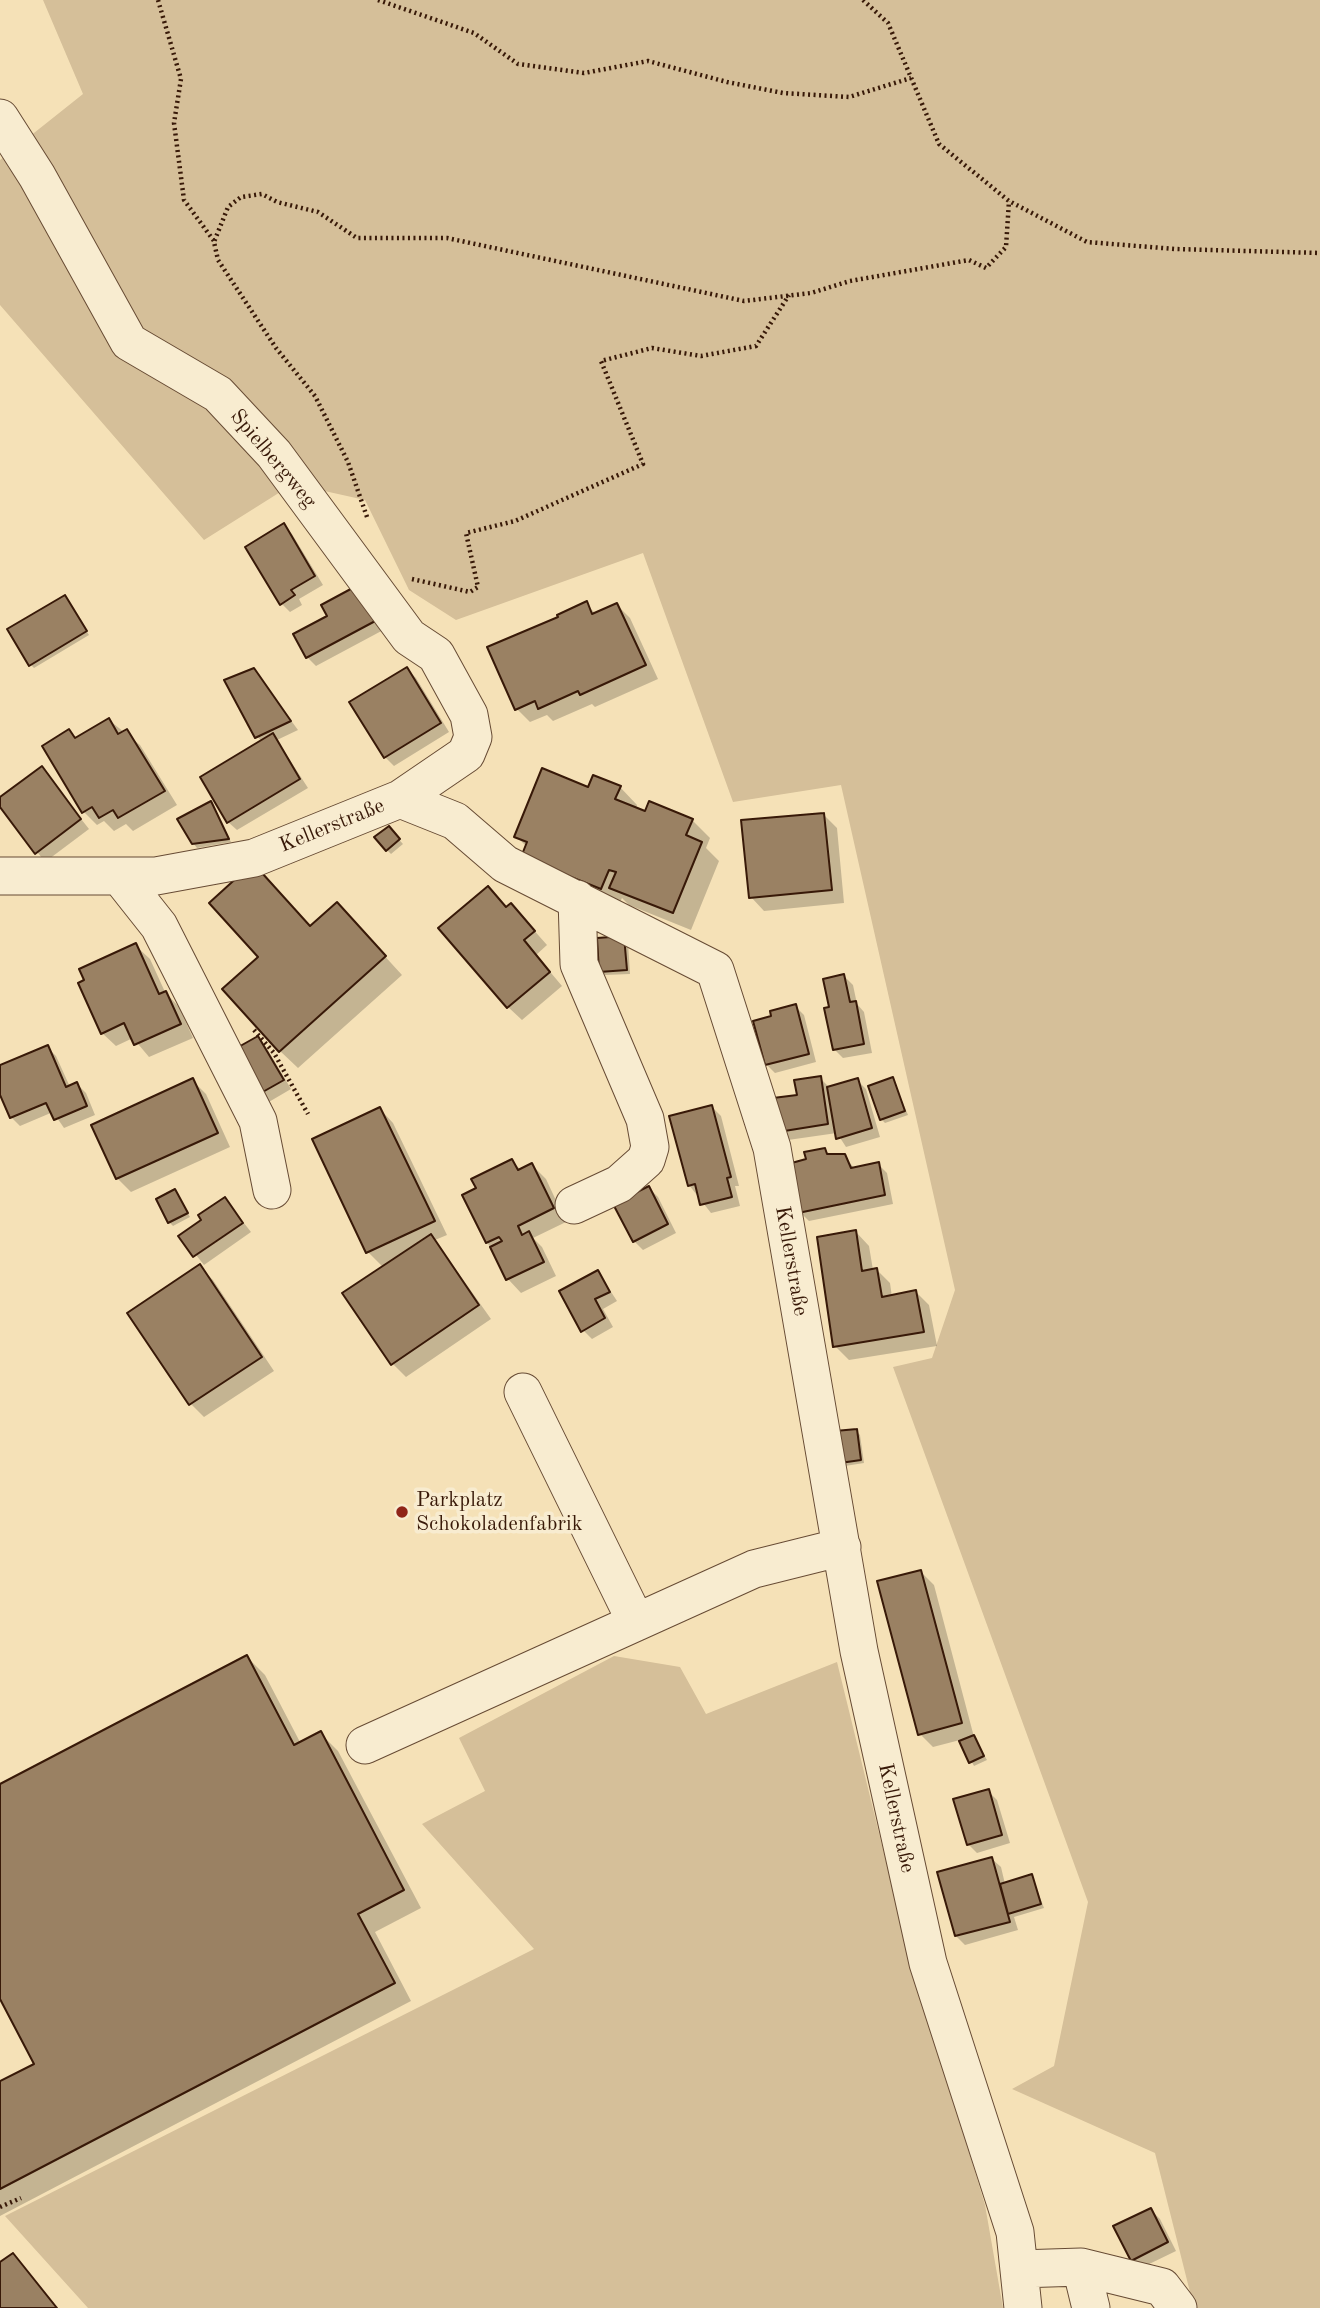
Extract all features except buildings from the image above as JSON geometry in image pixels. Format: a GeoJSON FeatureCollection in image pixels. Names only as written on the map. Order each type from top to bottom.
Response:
{"type":"FeatureCollection","features":[{"type":"Feature","properties":{"kind":"street","name":"Spielbergweg"},"geometry":{"type":"LineString","coordinates":[[0,118],[37,176],[129,342],[218,394],[274,453],[409,637],[436,655],[470,715],[473,737],[466,754],[400,799]]}},
{"type":"Feature","properties":{"kind":"street","name":"Kellerstraße"},"geometry":{"type":"LineString","coordinates":[[0,876],[156,876],[254,858],[400,799],[455,821],[505,864],[715,970],[772,1148],[859,1651],[928,1963],[1015,2232],[1023,2308]]}},
{"type":"Feature","properties":{"kind":"street"},"geometry":{"type":"LineString","coordinates":[[121,878],[159,926],[258,1121],[272,1190]]}},
{"type":"Feature","properties":{"kind":"street"},"geometry":{"type":"LineString","coordinates":[[574,1205],[619,1184],[646,1160],[650,1147],[645,1119],[579,964],[578,899]]}},
{"type":"Feature","properties":{"kind":"street"},"geometry":{"type":"LineString","coordinates":[[523,1392],[636,1622]]}},
{"type":"Feature","properties":{"kind":"street"},"geometry":{"type":"LineString","coordinates":[[365,1745],[754,1569],[842,1547]]}},
{"type":"Feature","properties":{"kind":"street"},"geometry":{"type":"LineString","coordinates":[[1082,2267],[1091,2308]]}},
{"type":"Feature","properties":{"kind":"street"},"geometry":{"type":"LineString","coordinates":[[1018,2269],[1082,2267],[1162,2287],[1178,2308]]}},
{"type":"Feature","properties":{"kind":"path"},"geometry":{"type":"LineString","coordinates":[[158,0],[181,79],[174,123],[184,200],[214,242],[218,260],[232,283],[276,348],[314,396],[348,462],[371,529]]}},
{"type":"Feature","properties":{"kind":"path"},"geometry":{"type":"LineString","coordinates":[[378,0],[474,33],[518,64],[584,73],[648,61],[727,82],[783,93],[849,97],[911,78]]}},
{"type":"Feature","properties":{"kind":"path"},"geometry":{"type":"LineString","coordinates":[[863,0],[888,23],[939,144],[1009,201],[1087,242],[1175,249],[1320,253]]}},
{"type":"Feature","properties":{"kind":"path"},"geometry":{"type":"LineString","coordinates":[[214,242],[228,207],[241,197],[262,194],[277,202],[318,212],[357,238],[447,238],[744,301],[811,293],[850,281],[969,260],[986,268],[1006,247],[1009,201]]}},
{"type":"Feature","properties":{"kind":"path"},"geometry":{"type":"LineString","coordinates":[[403,577],[470,592],[478,587],[466,533],[514,521],[643,464],[601,361],[652,348],[701,356],[755,346],[790,294]]}},
{"type":"Feature","properties":{"kind":"path"},"geometry":{"type":"LineString","coordinates":[[0,2207],[22,2199]]}},
{"type":"Feature","properties":{"kind":"shaded area"},"geometry":{"type":"Polygon","coordinates":[[[43,0],[1320,0],[1320,2308],[1194,2308],[1155,2153],[1012,2089],[1054,2066],[1088,1902],[893,1367],[932,1358],[955,1290],[841,785],[733,802],[643,553],[456,620],[409,590],[365,500],[293,484],[204,540],[0,305],[0,160],[83,94],[43,0]]]}},
{"type":"Feature","properties":{"kind":"shaded area"},"geometry":{"type":"Polygon","coordinates":[[[614,1656],[680,1667],[706,1714],[837,1662],[906,1943],[985,2205],[1003,2308],[88,2308],[5,2216],[534,1949],[422,1824],[485,1791],[459,1738],[614,1656]]]}},
{"type":"Feature","properties":{"kind":"place","name":"Parkplatz Schokoladenfabrik"},"geometry":{"type":"Point","coordinates":[402,1512]}}]}
